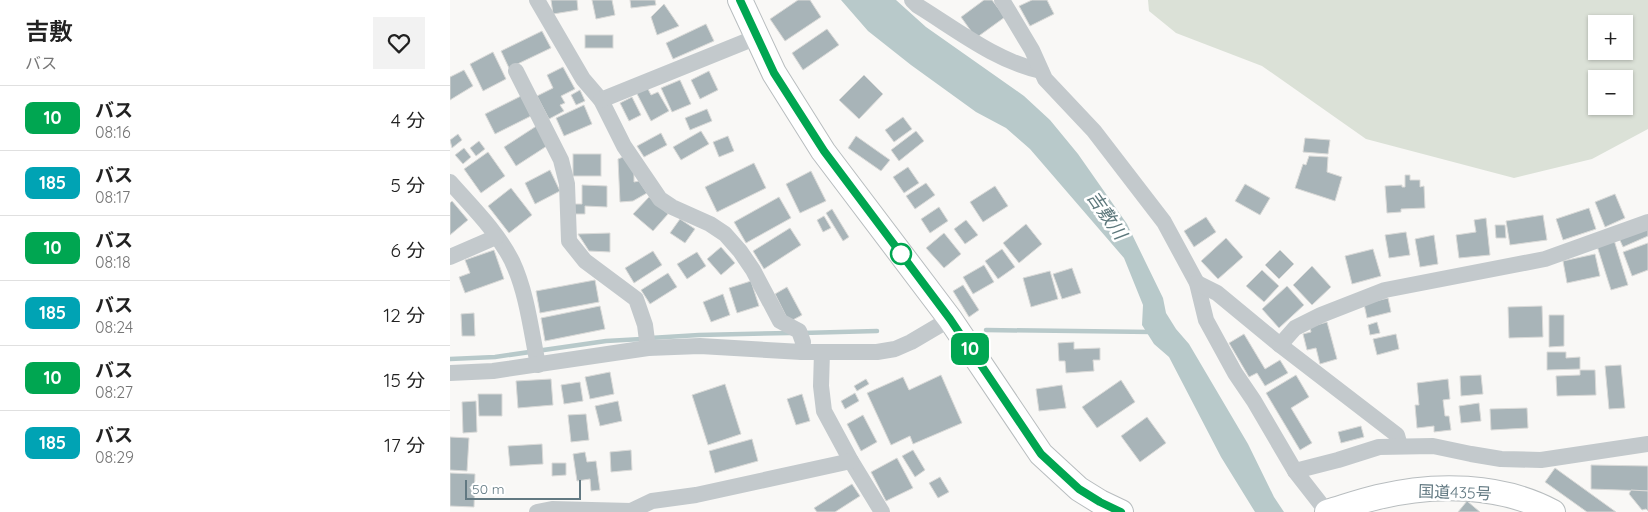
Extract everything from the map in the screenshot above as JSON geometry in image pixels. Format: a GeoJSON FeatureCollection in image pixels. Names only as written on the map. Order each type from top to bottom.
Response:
{"type":"FeatureCollection","features":[{"type":"Feature","properties":{"kind":"highway"},"geometry":{"type":"LineString","coordinates":[[740,0],[774,73],[824,151],[950,319],[1041,454],[1079,489],[1121,512]]}},
{"type":"Feature","properties":{"kind":"highway","name":"国道435号"},"geometry":{"type":"LineString","coordinates":[[1327,512],[1378,497],[1431,488],[1483,490],[1518,497],[1553,512]]}},
{"type":"Feature","properties":{"kind":"street"},"geometry":{"type":"LineString","coordinates":[[537,0],[583,79],[601,100],[624,146],[660,199],[672,207],[710,224],[725,234],[753,270],[780,321],[799,331],[803,342],[802,352]]}},
{"type":"Feature","properties":{"kind":"street"},"geometry":{"type":"LineString","coordinates":[[912,0],[918,6],[984,48],[1025,68],[1041,71]]}},
{"type":"Feature","properties":{"kind":"street"},"geometry":{"type":"LineString","coordinates":[[1002,0],[1032,50],[1045,79],[1094,131],[1164,222],[1197,283],[1206,320],[1235,373],[1254,401],[1295,471],[1327,512]]}},
{"type":"Feature","properties":{"kind":"street"},"geometry":{"type":"LineString","coordinates":[[601,100],[757,37]]}},
{"type":"Feature","properties":{"kind":"street"},"geometry":{"type":"LineString","coordinates":[[516,70],[561,160],[567,184],[568,241],[585,260],[636,299],[645,325],[648,348]]}},
{"type":"Feature","properties":{"kind":"street"},"geometry":{"type":"LineString","coordinates":[[450,182],[496,237],[511,260],[524,294],[538,365]]}},
{"type":"Feature","properties":{"kind":"street"},"geometry":{"type":"LineString","coordinates":[[1280,345],[1295,328],[1321,315],[1385,290],[1545,259],[1648,222]]}},
{"type":"Feature","properties":{"kind":"street"},"geometry":{"type":"LineString","coordinates":[[450,257],[496,237]]}},
{"type":"Feature","properties":{"kind":"street"},"geometry":{"type":"LineString","coordinates":[[1197,283],[1217,293],[1280,345],[1397,435],[1400,446]]}},
{"type":"Feature","properties":{"kind":"street"},"geometry":{"type":"LineString","coordinates":[[450,373],[493,371],[648,348],[700,346],[802,352],[878,352],[895,349],[911,342],[950,319]]}},
{"type":"Feature","properties":{"kind":"street"},"geometry":{"type":"LineString","coordinates":[[822,352],[821,386],[824,411],[882,512]]}},
{"type":"Feature","properties":{"kind":"street"},"geometry":{"type":"LineString","coordinates":[[1295,471],[1379,447],[1433,446],[1501,458],[1541,460],[1648,444]]}},
{"type":"Feature","properties":{"kind":"street"},"geometry":{"type":"LineString","coordinates":[[537,512],[552,509],[631,512],[648,508],[652,501],[705,493],[851,461]]}},
{"type":"Feature","properties":{"kind":"shaded area"},"geometry":{"type":"Polygon","coordinates":[[[1148,0],[1648,0],[1648,129],[1592,159],[1514,178],[1366,139],[1262,66],[1176,33],[1149,11],[1148,0]]]}},
{"type":"Feature","properties":{"kind":"water","name":"吉敷川"},"geometry":{"type":"Polygon","coordinates":[[[841,0],[896,0],[926,27],[1024,96],[1050,120],[1078,154],[1127,224],[1163,298],[1166,313],[1176,329],[1189,344],[1248,444],[1274,497],[1284,512],[1255,512],[1221,457],[1169,357],[1154,344],[1142,325],[1143,305],[1124,258],[1030,149],[1006,128],[976,112],[911,65],[868,31],[841,0]]]}},
{"type":"Feature","properties":{"kind":"building"},"geometry":{"type":"Polygon","coordinates":[[[551,0],[577,0],[578,10],[553,14],[551,0]]]}},
{"type":"Feature","properties":{"kind":"building"},"geometry":{"type":"Polygon","coordinates":[[[592,0],[612,0],[615,15],[596,19],[592,0]]]}},
{"type":"Feature","properties":{"kind":"building"},"geometry":{"type":"Polygon","coordinates":[[[630,0],[655,0],[656,5],[631,8],[630,0]]]}},
{"type":"Feature","properties":{"kind":"building"},"geometry":{"type":"Polygon","coordinates":[[[798,0],[810,0],[821,17],[785,41],[770,19],[798,0]]]}},
{"type":"Feature","properties":{"kind":"building"},"geometry":{"type":"Polygon","coordinates":[[[984,0],[992,0],[1005,17],[976,38],[961,17],[984,0]]]}},
{"type":"Feature","properties":{"kind":"building"},"geometry":{"type":"Polygon","coordinates":[[[1032,0],[1047,0],[1054,14],[1030,26],[1019,6],[1032,0]]]}},
{"type":"Feature","properties":{"kind":"building"},"geometry":{"type":"Polygon","coordinates":[[[664,4],[679,26],[657,35],[651,17],[664,4]]]}},
{"type":"Feature","properties":{"kind":"building"},"geometry":{"type":"Polygon","coordinates":[[[706,24],[714,41],[673,59],[666,43],[706,24]]]}},
{"type":"Feature","properties":{"kind":"building"},"geometry":{"type":"Polygon","coordinates":[[[827,29],[839,45],[803,70],[792,53],[827,29]]]}},
{"type":"Feature","properties":{"kind":"building"},"geometry":{"type":"Polygon","coordinates":[[[542,31],[551,48],[509,68],[501,51],[542,31]]]}},
{"type":"Feature","properties":{"kind":"building"},"geometry":{"type":"Polygon","coordinates":[[[585,35],[613,35],[613,48],[585,48],[585,35]]]}},
{"type":"Feature","properties":{"kind":"building"},"geometry":{"type":"Polygon","coordinates":[[[493,52],[506,79],[483,91],[470,64],[493,52]]]}},
{"type":"Feature","properties":{"kind":"building"},"geometry":{"type":"Polygon","coordinates":[[[563,67],[575,89],[561,96],[565,103],[560,105],[564,111],[549,119],[537,96],[553,88],[547,75],[563,67]]]}},
{"type":"Feature","properties":{"kind":"building"},"geometry":{"type":"Polygon","coordinates":[[[464,70],[473,86],[450,100],[450,77],[464,70]]]}},
{"type":"Feature","properties":{"kind":"building"},"geometry":{"type":"Polygon","coordinates":[[[709,71],[718,90],[700,99],[691,80],[709,71]]]}},
{"type":"Feature","properties":{"kind":"building"},"geometry":{"type":"Polygon","coordinates":[[[864,75],[883,94],[859,119],[839,100],[864,75]]]}},
{"type":"Feature","properties":{"kind":"building"},"geometry":{"type":"Polygon","coordinates":[[[680,80],[691,104],[672,112],[661,88],[680,80]]]}},
{"type":"Feature","properties":{"kind":"building"},"geometry":{"type":"Polygon","coordinates":[[[647,87],[651,95],[658,92],[669,111],[651,121],[636,92],[647,87]]]}},
{"type":"Feature","properties":{"kind":"building"},"geometry":{"type":"Polygon","coordinates":[[[580,90],[585,101],[576,105],[571,95],[580,90]]]}},
{"type":"Feature","properties":{"kind":"building"},"geometry":{"type":"Polygon","coordinates":[[[521,96],[531,116],[495,134],[485,114],[521,96]]]}},
{"type":"Feature","properties":{"kind":"building"},"geometry":{"type":"Polygon","coordinates":[[[632,97],[641,115],[629,121],[620,103],[632,97]]]}},
{"type":"Feature","properties":{"kind":"building"},"geometry":{"type":"Polygon","coordinates":[[[584,105],[592,124],[564,136],[556,118],[584,105]]]}},
{"type":"Feature","properties":{"kind":"building"},"geometry":{"type":"Polygon","coordinates":[[[707,109],[712,121],[690,130],[685,118],[707,109]]]}},
{"type":"Feature","properties":{"kind":"building"},"geometry":{"type":"Polygon","coordinates":[[[903,117],[912,129],[894,142],[885,130],[903,117]]]}},
{"type":"Feature","properties":{"kind":"building"},"geometry":{"type":"Polygon","coordinates":[[[538,125],[550,144],[516,166],[504,147],[538,125]]]}},
{"type":"Feature","properties":{"kind":"building"},"geometry":{"type":"Polygon","coordinates":[[[701,131],[709,144],[681,160],[673,147],[701,131]]]}},
{"type":"Feature","properties":{"kind":"building"},"geometry":{"type":"Polygon","coordinates":[[[916,131],[924,141],[899,161],[891,150],[916,131]]]}},
{"type":"Feature","properties":{"kind":"building"},"geometry":{"type":"Polygon","coordinates":[[[661,133],[667,145],[644,157],[637,146],[661,133]]]}},
{"type":"Feature","properties":{"kind":"building"},"geometry":{"type":"Polygon","coordinates":[[[458,134],[462,140],[452,148],[450,140],[458,134]]]}},
{"type":"Feature","properties":{"kind":"building"},"geometry":{"type":"Polygon","coordinates":[[[728,136],[734,151],[719,157],[713,142],[728,136]]]}},
{"type":"Feature","properties":{"kind":"building"},"geometry":{"type":"Polygon","coordinates":[[[856,136],[890,160],[881,171],[848,148],[856,136]]]}},
{"type":"Feature","properties":{"kind":"building"},"geometry":{"type":"Polygon","coordinates":[[[1305,138],[1330,140],[1328,154],[1303,152],[1305,138]]]}},
{"type":"Feature","properties":{"kind":"building"},"geometry":{"type":"Polygon","coordinates":[[[479,141],[485,149],[476,156],[470,148],[479,141]]]}},
{"type":"Feature","properties":{"kind":"building"},"geometry":{"type":"Polygon","coordinates":[[[464,148],[471,157],[463,164],[455,155],[464,148]]]}},
{"type":"Feature","properties":{"kind":"building"},"geometry":{"type":"Polygon","coordinates":[[[488,152],[505,176],[481,193],[464,169],[488,152]]]}},
{"type":"Feature","properties":{"kind":"building"},"geometry":{"type":"Polygon","coordinates":[[[573,154],[601,154],[601,176],[573,176],[573,154]]]}},
{"type":"Feature","properties":{"kind":"building"},"geometry":{"type":"Polygon","coordinates":[[[1309,156],[1328,157],[1327,172],[1342,177],[1335,201],[1295,188],[1303,164],[1306,165],[1309,156]]]}},
{"type":"Feature","properties":{"kind":"building"},"geometry":{"type":"Polygon","coordinates":[[[623,157],[634,173],[634,182],[639,181],[647,193],[633,201],[620,202],[618,159],[623,157]]]}},
{"type":"Feature","properties":{"kind":"building"},"geometry":{"type":"Polygon","coordinates":[[[754,163],[766,188],[717,212],[705,187],[754,163]]]}},
{"type":"Feature","properties":{"kind":"building"},"geometry":{"type":"Polygon","coordinates":[[[908,167],[919,183],[904,193],[893,177],[908,167]]]}},
{"type":"Feature","properties":{"kind":"building"},"geometry":{"type":"Polygon","coordinates":[[[550,170],[560,191],[535,204],[525,183],[550,170]]]}},
{"type":"Feature","properties":{"kind":"building"},"geometry":{"type":"Polygon","coordinates":[[[811,171],[826,201],[800,213],[786,184],[811,171]]]}},
{"type":"Feature","properties":{"kind":"building"},"geometry":{"type":"Polygon","coordinates":[[[1405,175],[1410,175],[1410,180],[1420,180],[1420,187],[1424,186],[1425,208],[1401,209],[1401,212],[1387,213],[1385,186],[1402,185],[1402,187],[1405,187],[1405,175]]]}},
{"type":"Feature","properties":{"kind":"building"},"geometry":{"type":"Polygon","coordinates":[[[926,183],[935,195],[915,209],[906,196],[926,183]]]}},
{"type":"Feature","properties":{"kind":"building"},"geometry":{"type":"Polygon","coordinates":[[[1245,184],[1270,198],[1260,215],[1235,201],[1245,184]]]}},
{"type":"Feature","properties":{"kind":"building"},"geometry":{"type":"Polygon","coordinates":[[[582,185],[607,186],[607,207],[585,206],[585,214],[574,214],[574,204],[582,204],[582,185]]]}},
{"type":"Feature","properties":{"kind":"building"},"geometry":{"type":"Polygon","coordinates":[[[995,186],[1008,206],[983,222],[970,202],[995,186]]]}},
{"type":"Feature","properties":{"kind":"building"},"geometry":{"type":"Polygon","coordinates":[[[511,188],[532,215],[509,233],[488,206],[511,188]]]}},
{"type":"Feature","properties":{"kind":"building"},"geometry":{"type":"Polygon","coordinates":[[[1615,194],[1625,218],[1605,227],[1595,202],[1615,194]]]}},
{"type":"Feature","properties":{"kind":"building"},"geometry":{"type":"Polygon","coordinates":[[[649,197],[668,214],[653,231],[633,214],[649,197]]]}},
{"type":"Feature","properties":{"kind":"building"},"geometry":{"type":"Polygon","coordinates":[[[779,197],[791,218],[746,243],[734,222],[779,197]]]}},
{"type":"Feature","properties":{"kind":"building"},"geometry":{"type":"Polygon","coordinates":[[[452,201],[468,220],[450,235],[450,203],[452,201]]]}},
{"type":"Feature","properties":{"kind":"building"},"geometry":{"type":"Polygon","coordinates":[[[939,207],[948,221],[930,233],[921,219],[939,207]]]}},
{"type":"Feature","properties":{"kind":"building"},"geometry":{"type":"Polygon","coordinates":[[[1589,208],[1596,229],[1563,240],[1556,219],[1589,208]]]}},
{"type":"Feature","properties":{"kind":"building"},"geometry":{"type":"Polygon","coordinates":[[[832,209],[849,237],[843,241],[826,213],[832,209]]]}},
{"type":"Feature","properties":{"kind":"building"},"geometry":{"type":"Polygon","coordinates":[[[1543,215],[1547,240],[1510,245],[1506,221],[1543,215]]]}},
{"type":"Feature","properties":{"kind":"building"},"geometry":{"type":"Polygon","coordinates":[[[824,216],[831,228],[823,232],[817,220],[824,216]]]}},
{"type":"Feature","properties":{"kind":"building"},"geometry":{"type":"Polygon","coordinates":[[[1206,217],[1216,232],[1194,247],[1184,231],[1206,217]]]}},
{"type":"Feature","properties":{"kind":"building"},"geometry":{"type":"Polygon","coordinates":[[[1486,218],[1490,255],[1459,258],[1456,235],[1476,232],[1474,220],[1486,218]]]}},
{"type":"Feature","properties":{"kind":"building"},"geometry":{"type":"Polygon","coordinates":[[[680,219],[695,229],[685,243],[670,233],[680,219]]]}},
{"type":"Feature","properties":{"kind":"building"},"geometry":{"type":"Polygon","coordinates":[[[966,220],[978,235],[965,244],[954,229],[966,220]]]}},
{"type":"Feature","properties":{"kind":"building"},"geometry":{"type":"Polygon","coordinates":[[[1648,223],[1648,236],[1623,247],[1618,236],[1648,223]]]}},
{"type":"Feature","properties":{"kind":"building"},"geometry":{"type":"Polygon","coordinates":[[[1026,224],[1042,244],[1019,263],[1003,243],[1026,224]]]}},
{"type":"Feature","properties":{"kind":"building"},"geometry":{"type":"Polygon","coordinates":[[[1495,225],[1505,225],[1506,238],[1496,238],[1495,225]]]}},
{"type":"Feature","properties":{"kind":"building"},"geometry":{"type":"Polygon","coordinates":[[[790,228],[801,245],[764,269],[753,251],[790,228]]]}},
{"type":"Feature","properties":{"kind":"building"},"geometry":{"type":"Polygon","coordinates":[[[1406,232],[1410,255],[1389,258],[1385,235],[1406,232]]]}},
{"type":"Feature","properties":{"kind":"building"},"geometry":{"type":"Polygon","coordinates":[[[610,233],[610,252],[589,251],[578,234],[610,233]]]}},
{"type":"Feature","properties":{"kind":"building"},"geometry":{"type":"Polygon","coordinates":[[[944,233],[961,254],[944,268],[926,248],[944,233]]]}},
{"type":"Feature","properties":{"kind":"building"},"geometry":{"type":"Polygon","coordinates":[[[1434,235],[1438,264],[1420,267],[1415,239],[1434,235]]]}},
{"type":"Feature","properties":{"kind":"building"},"geometry":{"type":"Polygon","coordinates":[[[1226,238],[1243,257],[1218,279],[1201,261],[1226,238]]]}},
{"type":"Feature","properties":{"kind":"building"},"geometry":{"type":"Polygon","coordinates":[[[1614,240],[1628,285],[1611,290],[1597,246],[1614,240]]]}},
{"type":"Feature","properties":{"kind":"building"},"geometry":{"type":"Polygon","coordinates":[[[1648,243],[1648,270],[1632,276],[1623,252],[1648,243]]]}},
{"type":"Feature","properties":{"kind":"building"},"geometry":{"type":"Polygon","coordinates":[[[721,247],[735,263],[721,275],[707,259],[721,247]]]}},
{"type":"Feature","properties":{"kind":"building"},"geometry":{"type":"Polygon","coordinates":[[[1002,249],[1015,267],[998,279],[985,261],[1002,249]]]}},
{"type":"Feature","properties":{"kind":"building"},"geometry":{"type":"Polygon","coordinates":[[[1373,249],[1381,276],[1352,284],[1345,256],[1373,249]]]}},
{"type":"Feature","properties":{"kind":"building"},"geometry":{"type":"Polygon","coordinates":[[[494,250],[504,279],[465,293],[459,277],[470,273],[465,260],[494,250]]]}},
{"type":"Feature","properties":{"kind":"building"},"geometry":{"type":"Polygon","coordinates":[[[1280,250],[1294,264],[1279,279],[1265,265],[1280,250]]]}},
{"type":"Feature","properties":{"kind":"building"},"geometry":{"type":"Polygon","coordinates":[[[653,251],[662,265],[634,283],[625,268],[653,251]]]}},
{"type":"Feature","properties":{"kind":"building"},"geometry":{"type":"Polygon","coordinates":[[[697,252],[706,266],[687,279],[677,264],[697,252]]]}},
{"type":"Feature","properties":{"kind":"building"},"geometry":{"type":"Polygon","coordinates":[[[1595,254],[1600,276],[1567,283],[1563,261],[1595,254]]]}},
{"type":"Feature","properties":{"kind":"building"},"geometry":{"type":"Polygon","coordinates":[[[984,265],[994,282],[973,294],[963,277],[984,265]]]}},
{"type":"Feature","properties":{"kind":"building"},"geometry":{"type":"Polygon","coordinates":[[[1312,266],[1331,287],[1312,305],[1293,285],[1312,266]]]}},
{"type":"Feature","properties":{"kind":"building"},"geometry":{"type":"Polygon","coordinates":[[[1072,268],[1081,293],[1062,299],[1053,274],[1072,268]]]}},
{"type":"Feature","properties":{"kind":"building"},"geometry":{"type":"Polygon","coordinates":[[[1262,270],[1279,286],[1264,302],[1246,286],[1262,270]]]}},
{"type":"Feature","properties":{"kind":"building"},"geometry":{"type":"Polygon","coordinates":[[[1050,271],[1058,299],[1031,307],[1023,278],[1050,271]]]}},
{"type":"Feature","properties":{"kind":"building"},"geometry":{"type":"Polygon","coordinates":[[[668,273],[677,287],[650,304],[641,290],[668,273]]]}},
{"type":"Feature","properties":{"kind":"building"},"geometry":{"type":"Polygon","coordinates":[[[595,280],[599,302],[540,313],[536,291],[595,280]]]}},
{"type":"Feature","properties":{"kind":"building"},"geometry":{"type":"Polygon","coordinates":[[[751,281],[759,306],[737,313],[729,288],[751,281]]]}},
{"type":"Feature","properties":{"kind":"building"},"geometry":{"type":"Polygon","coordinates":[[[963,285],[979,310],[969,317],[953,291],[963,285]]]}},
{"type":"Feature","properties":{"kind":"building"},"geometry":{"type":"Polygon","coordinates":[[[1287,286],[1304,305],[1279,328],[1262,309],[1287,286]]]}},
{"type":"Feature","properties":{"kind":"building"},"geometry":{"type":"Polygon","coordinates":[[[787,287],[802,315],[789,322],[775,294],[787,287]]]}},
{"type":"Feature","properties":{"kind":"building"},"geometry":{"type":"Polygon","coordinates":[[[723,294],[730,315],[711,322],[703,302],[723,294]]]}},
{"type":"Feature","properties":{"kind":"building"},"geometry":{"type":"Polygon","coordinates":[[[1388,298],[1391,312],[1367,318],[1364,304],[1388,298]]]}},
{"type":"Feature","properties":{"kind":"building"},"geometry":{"type":"Polygon","coordinates":[[[600,306],[605,329],[545,341],[541,318],[600,306]]]}},
{"type":"Feature","properties":{"kind":"building"},"geometry":{"type":"Polygon","coordinates":[[[1542,306],[1543,337],[1509,338],[1508,307],[1542,306]]]}},
{"type":"Feature","properties":{"kind":"building"},"geometry":{"type":"Polygon","coordinates":[[[474,313],[475,336],[462,336],[461,314],[474,313]]]}},
{"type":"Feature","properties":{"kind":"building"},"geometry":{"type":"Polygon","coordinates":[[[1549,315],[1564,315],[1564,346],[1549,347],[1549,315]]]}},
{"type":"Feature","properties":{"kind":"building"},"geometry":{"type":"Polygon","coordinates":[[[1327,322],[1337,359],[1320,364],[1316,348],[1307,350],[1303,334],[1311,332],[1310,327],[1327,322]]]}},
{"type":"Feature","properties":{"kind":"building"},"geometry":{"type":"Polygon","coordinates":[[[1377,322],[1380,333],[1370,335],[1368,325],[1377,322]]]}},
{"type":"Feature","properties":{"kind":"building"},"geometry":{"type":"Polygon","coordinates":[[[1244,334],[1265,369],[1280,360],[1288,373],[1265,386],[1257,373],[1249,377],[1229,343],[1244,334]]]}},
{"type":"Feature","properties":{"kind":"building"},"geometry":{"type":"Polygon","coordinates":[[[1396,334],[1399,349],[1377,355],[1373,339],[1396,334]]]}},
{"type":"Feature","properties":{"kind":"building"},"geometry":{"type":"Polygon","coordinates":[[[1074,342],[1074,349],[1100,348],[1100,360],[1093,360],[1094,371],[1066,373],[1065,361],[1059,361],[1058,343],[1074,342]]]}},
{"type":"Feature","properties":{"kind":"building"},"geometry":{"type":"Polygon","coordinates":[[[1547,352],[1566,352],[1566,358],[1580,357],[1580,369],[1547,370],[1547,352]]]}},
{"type":"Feature","properties":{"kind":"building"},"geometry":{"type":"Polygon","coordinates":[[[1621,365],[1625,408],[1609,409],[1605,366],[1621,365]]]}},
{"type":"Feature","properties":{"kind":"building"},"geometry":{"type":"Polygon","coordinates":[[[1580,370],[1595,370],[1596,395],[1557,396],[1556,376],[1580,375],[1580,370]]]}},
{"type":"Feature","properties":{"kind":"building"},"geometry":{"type":"Polygon","coordinates":[[[610,372],[614,394],[590,399],[585,377],[610,372]]]}},
{"type":"Feature","properties":{"kind":"building"},"geometry":{"type":"Polygon","coordinates":[[[941,375],[962,423],[913,444],[910,436],[891,445],[867,393],[903,377],[909,390],[941,375]]]}},
{"type":"Feature","properties":{"kind":"building"},"geometry":{"type":"Polygon","coordinates":[[[1296,375],[1309,397],[1291,408],[1312,443],[1300,450],[1266,393],[1296,375]]]}},
{"type":"Feature","properties":{"kind":"building"},"geometry":{"type":"Polygon","coordinates":[[[1481,375],[1483,394],[1461,396],[1460,376],[1481,375]]]}},
{"type":"Feature","properties":{"kind":"building"},"geometry":{"type":"Polygon","coordinates":[[[551,379],[553,405],[518,408],[516,381],[551,379]]]}},
{"type":"Feature","properties":{"kind":"building"},"geometry":{"type":"Polygon","coordinates":[[[866,379],[869,384],[857,391],[854,386],[866,379]]]}},
{"type":"Feature","properties":{"kind":"building"},"geometry":{"type":"Polygon","coordinates":[[[1448,379],[1450,399],[1443,400],[1445,416],[1449,416],[1451,430],[1434,432],[1434,426],[1417,428],[1415,405],[1419,405],[1417,383],[1448,379]]]}},
{"type":"Feature","properties":{"kind":"building"},"geometry":{"type":"Polygon","coordinates":[[[1121,380],[1135,402],[1097,428],[1082,407],[1121,380]]]}},
{"type":"Feature","properties":{"kind":"building"},"geometry":{"type":"Polygon","coordinates":[[[580,382],[583,401],[564,404],[561,385],[580,382]]]}},
{"type":"Feature","properties":{"kind":"building"},"geometry":{"type":"Polygon","coordinates":[[[725,384],[741,434],[708,445],[692,395],[725,384]]]}},
{"type":"Feature","properties":{"kind":"building"},"geometry":{"type":"Polygon","coordinates":[[[1062,385],[1066,408],[1039,411],[1036,389],[1062,385]]]}},
{"type":"Feature","properties":{"kind":"building"},"geometry":{"type":"Polygon","coordinates":[[[855,393],[859,401],[845,409],[841,401],[855,393]]]}},
{"type":"Feature","properties":{"kind":"building"},"geometry":{"type":"Polygon","coordinates":[[[478,394],[502,394],[502,416],[479,416],[478,394]]]}},
{"type":"Feature","properties":{"kind":"building"},"geometry":{"type":"Polygon","coordinates":[[[802,394],[810,421],[796,425],[787,399],[802,394]]]}},
{"type":"Feature","properties":{"kind":"building"},"geometry":{"type":"Polygon","coordinates":[[[476,401],[477,432],[463,433],[462,402],[476,401]]]}},
{"type":"Feature","properties":{"kind":"building"},"geometry":{"type":"Polygon","coordinates":[[[618,401],[622,421],[600,426],[595,406],[618,401]]]}},
{"type":"Feature","properties":{"kind":"building"},"geometry":{"type":"Polygon","coordinates":[[[1479,403],[1481,421],[1461,423],[1459,406],[1479,403]]]}},
{"type":"Feature","properties":{"kind":"building"},"geometry":{"type":"Polygon","coordinates":[[[1527,408],[1528,428],[1491,430],[1490,409],[1527,408]]]}},
{"type":"Feature","properties":{"kind":"building"},"geometry":{"type":"Polygon","coordinates":[[[586,414],[589,440],[571,442],[568,415],[586,414]]]}},
{"type":"Feature","properties":{"kind":"building"},"geometry":{"type":"Polygon","coordinates":[[[863,415],[877,442],[861,451],[847,424],[863,415]]]}},
{"type":"Feature","properties":{"kind":"building"},"geometry":{"type":"Polygon","coordinates":[[[1147,417],[1166,443],[1140,462],[1121,436],[1147,417]]]}},
{"type":"Feature","properties":{"kind":"building"},"geometry":{"type":"Polygon","coordinates":[[[1361,426],[1364,437],[1341,443],[1338,432],[1361,426]]]}},
{"type":"Feature","properties":{"kind":"building"},"geometry":{"type":"Polygon","coordinates":[[[450,437],[469,438],[467,471],[450,470],[450,437]]]}},
{"type":"Feature","properties":{"kind":"building"},"geometry":{"type":"Polygon","coordinates":[[[752,439],[758,461],[715,473],[709,451],[752,439]]]}},
{"type":"Feature","properties":{"kind":"building"},"geometry":{"type":"Polygon","coordinates":[[[542,444],[543,464],[510,466],[508,446],[542,444]]]}},
{"type":"Feature","properties":{"kind":"building"},"geometry":{"type":"Polygon","coordinates":[[[631,450],[632,470],[611,472],[610,452],[631,450]]]}},
{"type":"Feature","properties":{"kind":"building"},"geometry":{"type":"Polygon","coordinates":[[[913,450],[925,470],[915,477],[902,456],[913,450]]]}},
{"type":"Feature","properties":{"kind":"building"},"geometry":{"type":"Polygon","coordinates":[[[585,452],[587,462],[596,461],[600,490],[591,491],[590,479],[577,481],[573,454],[585,452]]]}},
{"type":"Feature","properties":{"kind":"building"},"geometry":{"type":"Polygon","coordinates":[[[897,458],[913,488],[886,501],[871,472],[897,458]]]}},
{"type":"Feature","properties":{"kind":"building"},"geometry":{"type":"Polygon","coordinates":[[[552,463],[566,463],[566,475],[552,476],[552,463]]]}},
{"type":"Feature","properties":{"kind":"building"},"geometry":{"type":"Polygon","coordinates":[[[1591,465],[1648,466],[1648,491],[1591,489],[1591,465]]]}},
{"type":"Feature","properties":{"kind":"building"},"geometry":{"type":"Polygon","coordinates":[[[1555,468],[1616,512],[1587,512],[1545,482],[1555,468]]]}},
{"type":"Feature","properties":{"kind":"building"},"geometry":{"type":"Polygon","coordinates":[[[450,473],[475,474],[474,507],[450,506],[450,473]]]}},
{"type":"Feature","properties":{"kind":"building"},"geometry":{"type":"Polygon","coordinates":[[[940,477],[949,492],[938,498],[929,483],[940,477]]]}},
{"type":"Feature","properties":{"kind":"building"},"geometry":{"type":"Polygon","coordinates":[[[852,484],[860,496],[835,512],[817,512],[814,508],[852,484]]]}},
{"type":"Feature","properties":{"kind":"building"},"geometry":{"type":"Polygon","coordinates":[[[1631,490],[1648,491],[1648,511],[1646,509],[1642,510],[1629,494],[1631,490]]]}},
{"type":"Feature","properties":{"kind":"building"},"geometry":{"type":"Polygon","coordinates":[[[1467,501],[1480,512],[1458,512],[1467,501]]]}},
{"type":"Feature","properties":{"kind":"waterway"},"geometry":{"type":"LineString","coordinates":[[986,330],[1152,332]]}},
{"type":"Feature","properties":{"kind":"waterway"},"geometry":{"type":"LineString","coordinates":[[802,333],[877,331]]}},
{"type":"Feature","properties":{"kind":"waterway"},"geometry":{"type":"LineString","coordinates":[[650,338],[790,333]]}},
{"type":"Feature","properties":{"kind":"waterway"},"geometry":{"type":"LineString","coordinates":[[450,359],[495,357],[606,341],[642,339]]}},
{"type":"Feature","properties":{"kind":"bus line","name":"10"},"geometry":{"type":"LineString","coordinates":[[740,0],[774,73],[824,151],[950,319],[1041,454],[1079,489],[1121,512]]}}]}
